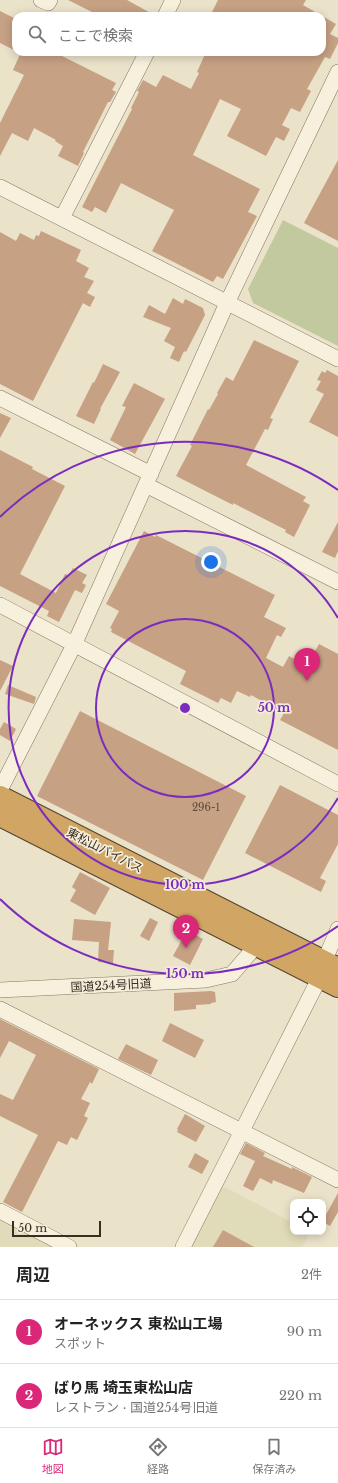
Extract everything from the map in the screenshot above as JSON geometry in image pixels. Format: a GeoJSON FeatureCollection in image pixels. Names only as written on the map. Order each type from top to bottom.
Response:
{"type":"FeatureCollection","features":[{"type":"Feature","properties":{"kind":"highway","name":"東松山バイパス"},"geometry":{"type":"LineString","coordinates":[[0,796],[330,974]]}},
{"type":"Feature","properties":{"kind":"highway","name":"東松山バイパス"},"geometry":{"type":"LineString","coordinates":[[0,815],[256,946],[330,974]]}},
{"type":"Feature","properties":{"kind":"street"},"geometry":{"type":"LineString","coordinates":[[41,0],[48,3],[50,0]]}},
{"type":"Feature","properties":{"kind":"street"},"geometry":{"type":"LineString","coordinates":[[167,12],[173,0]]}},
{"type":"Feature","properties":{"kind":"street"},"geometry":{"type":"LineString","coordinates":[[62,218],[144,56]]}},
{"type":"Feature","properties":{"kind":"street"},"geometry":{"type":"LineString","coordinates":[[0,790],[74,645],[227,303],[338,72]]}},
{"type":"Feature","properties":{"kind":"street"},"geometry":{"type":"LineString","coordinates":[[0,187],[338,359]]}},
{"type":"Feature","properties":{"kind":"street"},"geometry":{"type":"LineString","coordinates":[[0,398],[148,480],[338,582]]}},
{"type":"Feature","properties":{"kind":"street"},"geometry":{"type":"LineString","coordinates":[[0,606],[338,784]]}},
{"type":"Feature","properties":{"kind":"street"},"geometry":{"type":"LineString","coordinates":[[183,1247],[242,1131],[330,974],[338,929]]}},
{"type":"Feature","properties":{"kind":"street","name":"国道254号旧道"},"geometry":{"type":"LineString","coordinates":[[0,990],[206,980],[232,974],[256,946]]}},
{"type":"Feature","properties":{"kind":"street"},"geometry":{"type":"LineString","coordinates":[[0,1009],[338,1180]]}},
{"type":"Feature","properties":{"kind":"street"},"geometry":{"type":"LineString","coordinates":[[0,1212],[69,1247]]}},
{"type":"Feature","properties":{"kind":"shaded area"},"geometry":{"type":"Polygon","coordinates":[[[225,1187],[290,1221],[290,1235],[308,1235],[302,1247],[189,1247],[221,1188],[225,1187]]]}},
{"type":"Feature","properties":{"kind":"shaded area"},"geometry":{"type":"Polygon","coordinates":[[[0,1216],[61,1247],[0,1247],[0,1216]]]}},
{"type":"Feature","properties":{"kind":"green space"},"geometry":{"type":"Polygon","coordinates":[[[283,220],[338,248],[338,346],[253,303],[248,289],[283,220]]]}},
{"type":"Feature","properties":{"kind":"building"},"geometry":{"type":"Polygon","coordinates":[[[68,0],[127,0],[149,12],[92,12],[68,0]]]}},
{"type":"Feature","properties":{"kind":"building"},"geometry":{"type":"Polygon","coordinates":[[[218,0],[306,0],[303,5],[315,12],[212,12],[218,0]]]}},
{"type":"Feature","properties":{"kind":"building"},"geometry":{"type":"Polygon","coordinates":[[[0,11],[12,17],[12,49],[0,43],[0,11]]]}},
{"type":"Feature","properties":{"kind":"building"},"geometry":{"type":"Polygon","coordinates":[[[326,18],[336,24],[330,34],[338,38],[338,43],[330,59],[325,57],[307,89],[311,91],[300,112],[291,108],[282,125],[290,129],[284,141],[276,137],[266,156],[227,136],[241,109],[220,99],[193,155],[260,189],[248,212],[257,216],[223,279],[217,276],[213,282],[152,251],[174,210],[121,183],[106,213],[95,207],[92,212],[82,207],[132,109],[131,108],[139,92],[137,91],[143,80],[156,87],[163,75],[191,89],[199,73],[197,72],[204,56],[326,56],[326,18]]]}},
{"type":"Feature","properties":{"kind":"building"},"geometry":{"type":"Polygon","coordinates":[[[19,56],[62,56],[116,83],[112,90],[116,92],[110,102],[108,102],[83,152],[84,153],[78,166],[58,156],[63,146],[55,141],[56,140],[34,128],[28,141],[12,133],[0,156],[0,123],[24,75],[13,70],[19,56]]]}},
{"type":"Feature","properties":{"kind":"building"},"geometry":{"type":"Polygon","coordinates":[[[338,160],[338,241],[304,223],[338,160]]]}},
{"type":"Feature","properties":{"kind":"building"},"geometry":{"type":"Polygon","coordinates":[[[41,231],[81,250],[76,261],[89,268],[84,277],[94,281],[87,293],[95,297],[90,307],[83,303],[33,401],[0,384],[0,232],[16,241],[20,233],[34,240],[36,235],[39,236],[41,231]]]}},
{"type":"Feature","properties":{"kind":"building"},"geometry":{"type":"Polygon","coordinates":[[[173,298],[183,304],[185,299],[203,308],[205,315],[186,352],[184,351],[179,362],[170,358],[175,347],[164,341],[171,328],[143,317],[149,305],[165,314],[173,298]]]}},
{"type":"Feature","properties":{"kind":"building"},"geometry":{"type":"Polygon","coordinates":[[[254,340],[299,361],[270,418],[273,419],[268,430],[265,429],[246,465],[306,497],[303,501],[310,505],[294,537],[285,532],[286,530],[176,476],[192,446],[190,445],[208,409],[209,410],[226,377],[233,381],[254,340]]]}},
{"type":"Feature","properties":{"kind":"building"},"geometry":{"type":"Polygon","coordinates":[[[103,364],[120,372],[100,409],[94,424],[76,416],[103,364]]]}},
{"type":"Feature","properties":{"kind":"building"},"geometry":{"type":"Polygon","coordinates":[[[327,370],[338,376],[338,437],[309,422],[324,394],[316,390],[321,381],[317,380],[322,371],[325,373],[327,370]]]}},
{"type":"Feature","properties":{"kind":"building"},"geometry":{"type":"Polygon","coordinates":[[[134,383],[165,399],[135,454],[110,440],[126,407],[122,406],[134,383]]]}},
{"type":"Feature","properties":{"kind":"building"},"geometry":{"type":"Polygon","coordinates":[[[0,413],[11,418],[0,438],[0,413]]]}},
{"type":"Feature","properties":{"kind":"building"},"geometry":{"type":"Polygon","coordinates":[[[0,450],[65,486],[20,574],[56,593],[65,574],[69,575],[73,568],[87,575],[82,583],[86,585],[82,593],[75,590],[59,622],[47,616],[49,611],[0,586],[0,450]]]}},
{"type":"Feature","properties":{"kind":"building"},"geometry":{"type":"Polygon","coordinates":[[[338,522],[338,551],[335,558],[322,552],[338,522]]]}},
{"type":"Feature","properties":{"kind":"building"},"geometry":{"type":"Polygon","coordinates":[[[144,531],[155,537],[156,535],[275,595],[264,617],[286,628],[281,637],[277,635],[266,658],[283,667],[289,656],[296,660],[300,653],[311,659],[319,644],[338,654],[338,750],[280,720],[284,713],[251,695],[250,697],[237,691],[231,703],[221,698],[218,703],[180,684],[186,671],[111,632],[112,629],[110,628],[119,611],[106,604],[144,531]]]}},
{"type":"Feature","properties":{"kind":"building"},"geometry":{"type":"Polygon","coordinates":[[[0,660],[13,666],[0,691],[0,660]]]}},
{"type":"Feature","properties":{"kind":"building"},"geometry":{"type":"Polygon","coordinates":[[[8,685],[36,697],[34,704],[5,694],[8,685]]]}},
{"type":"Feature","properties":{"kind":"building"},"geometry":{"type":"Polygon","coordinates":[[[80,711],[246,796],[203,880],[37,796],[80,711]]]}},
{"type":"Feature","properties":{"kind":"building"},"geometry":{"type":"Polygon","coordinates":[[[4,722],[16,729],[10,741],[0,735],[0,729],[4,722]]]}},
{"type":"Feature","properties":{"kind":"building"},"geometry":{"type":"Polygon","coordinates":[[[280,785],[338,815],[338,844],[320,878],[326,881],[321,892],[245,853],[280,785]]]}},
{"type":"Feature","properties":{"kind":"building"},"geometry":{"type":"Polygon","coordinates":[[[80,872],[110,888],[95,915],[70,901],[76,890],[72,887],[80,872]]]}},
{"type":"Feature","properties":{"kind":"building"},"geometry":{"type":"Polygon","coordinates":[[[150,918],[158,922],[149,941],[140,936],[150,918]]]}},
{"type":"Feature","properties":{"kind":"building"},"geometry":{"type":"Polygon","coordinates":[[[74,919],[111,922],[108,950],[114,950],[113,963],[98,962],[99,942],[72,940],[74,919]]]}},
{"type":"Feature","properties":{"kind":"building"},"geometry":{"type":"Polygon","coordinates":[[[187,930],[203,939],[190,965],[173,956],[187,930]]]}},
{"type":"Feature","properties":{"kind":"building"},"geometry":{"type":"Polygon","coordinates":[[[215,992],[216,1002],[211,1004],[196,1005],[196,1009],[174,1011],[174,993],[215,992]]]}},
{"type":"Feature","properties":{"kind":"building"},"geometry":{"type":"Polygon","coordinates":[[[0,1019],[99,1069],[92,1084],[90,1082],[81,1099],[90,1103],[84,1116],[88,1118],[77,1140],[71,1137],[67,1145],[58,1141],[22,1212],[3,1202],[38,1135],[0,1116],[0,1094],[13,1100],[36,1055],[9,1041],[0,1058],[0,1019]]]}},
{"type":"Feature","properties":{"kind":"building"},"geometry":{"type":"Polygon","coordinates":[[[170,1023],[204,1040],[195,1058],[162,1041],[170,1023]]]}},
{"type":"Feature","properties":{"kind":"building"},"geometry":{"type":"Polygon","coordinates":[[[126,1044],[158,1060],[151,1075],[118,1059],[126,1044]]]}},
{"type":"Feature","properties":{"kind":"building"},"geometry":{"type":"Polygon","coordinates":[[[185,1114],[205,1126],[196,1142],[177,1132],[177,1129],[185,1114]]]}},
{"type":"Feature","properties":{"kind":"building"},"geometry":{"type":"Polygon","coordinates":[[[246,1143],[265,1153],[263,1156],[292,1169],[292,1167],[312,1177],[304,1193],[273,1180],[272,1184],[260,1178],[253,1191],[243,1186],[255,1161],[240,1154],[246,1143]]]}},
{"type":"Feature","properties":{"kind":"building"},"geometry":{"type":"Polygon","coordinates":[[[195,1153],[209,1161],[202,1174],[188,1167],[195,1153]]]}},
{"type":"Feature","properties":{"kind":"building"},"geometry":{"type":"Polygon","coordinates":[[[338,1193],[338,1212],[330,1226],[326,1224],[326,1215],[338,1193]]]}},
{"type":"Feature","properties":{"kind":"building"},"geometry":{"type":"Polygon","coordinates":[[[223,1230],[254,1247],[213,1247],[223,1230]]]}},
{"type":"Feature","properties":{"kind":"place","name":"オーネックス 東松山工場"},"geometry":{"type":"Point","coordinates":[307,681]}},
{"type":"Feature","properties":{"kind":"place","name":"ばり馬 埼玉東松山店"},"geometry":{"type":"Point","coordinates":[186,948]}}]}
